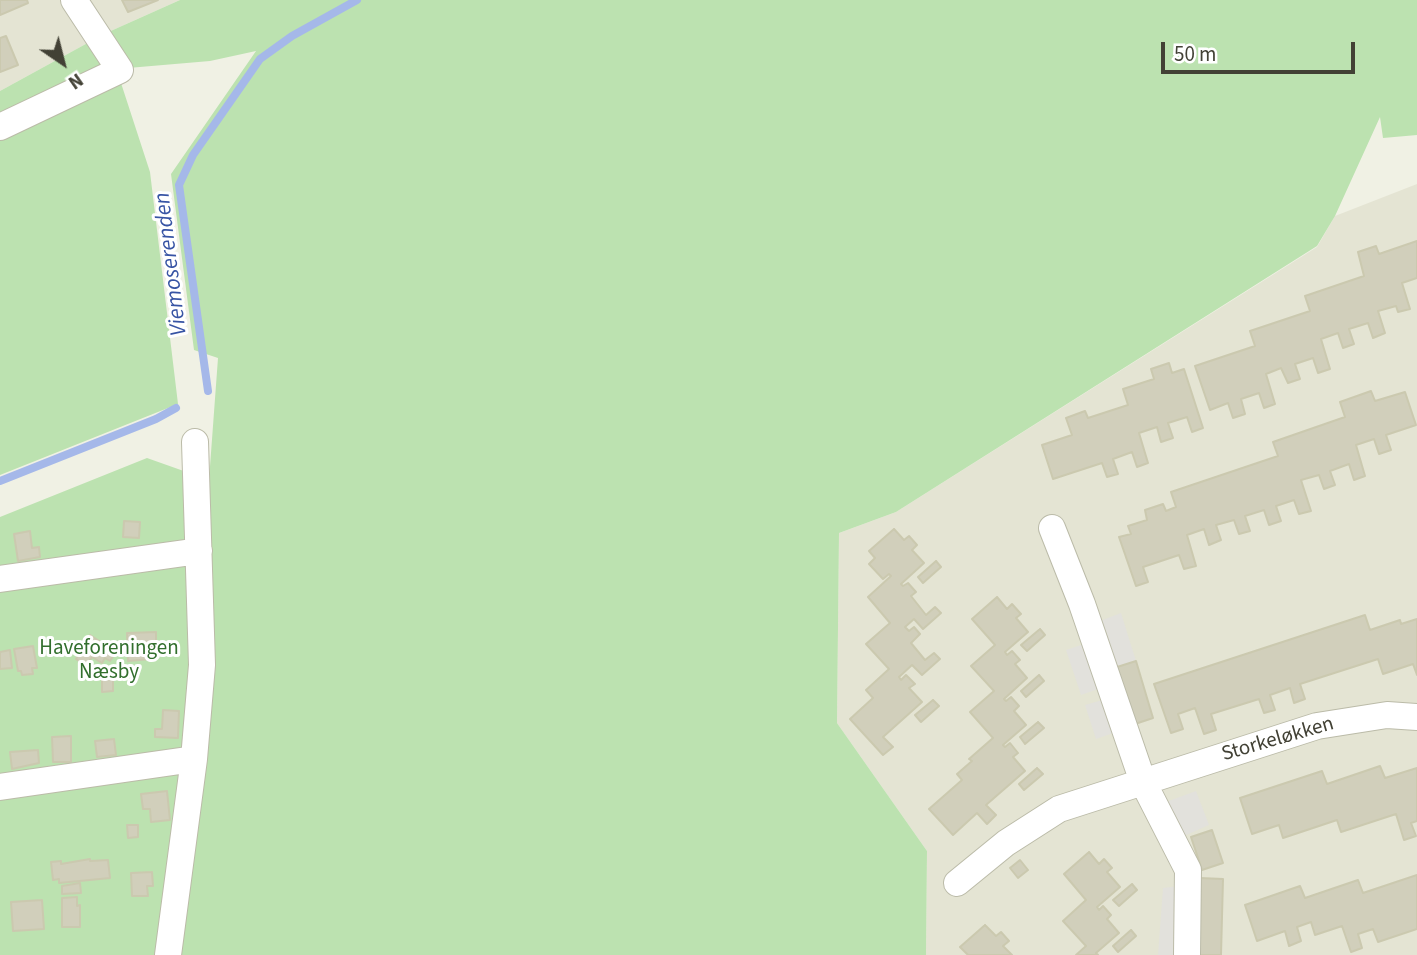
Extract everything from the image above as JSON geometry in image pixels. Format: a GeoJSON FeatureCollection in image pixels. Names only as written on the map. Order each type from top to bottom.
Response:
{"type":"FeatureCollection","features":[{"type":"Feature","properties":{"kind":"street"},"geometry":{"type":"LineString","coordinates":[[0,127],[120,70],[74,0]]}},
{"type":"Feature","properties":{"kind":"street"},"geometry":{"type":"LineString","coordinates":[[168,955],[194,760],[202,665],[195,442]]}},
{"type":"Feature","properties":{"kind":"street"},"geometry":{"type":"LineString","coordinates":[[1052,528],[1082,604],[1143,782],[1188,870],[1187,955]]}},
{"type":"Feature","properties":{"kind":"street"},"geometry":{"type":"LineString","coordinates":[[0,579],[199,551]]}},
{"type":"Feature","properties":{"kind":"street","name":"Storkeløkken"},"geometry":{"type":"LineString","coordinates":[[957,883],[1006,843],[1059,809],[1317,726],[1387,715],[1417,717]]}},
{"type":"Feature","properties":{"kind":"street"},"geometry":{"type":"LineString","coordinates":[[0,787],[194,760]]}},
{"type":"Feature","properties":{"kind":"shaded area"},"geometry":{"type":"Polygon","coordinates":[[[0,0],[180,0],[104,34],[0,91],[0,0]]]}},
{"type":"Feature","properties":{"kind":"shaded area"},"geometry":{"type":"Polygon","coordinates":[[[1417,184],[1417,955],[926,955],[927,851],[837,723],[839,533],[896,512],[1317,247],[1335,216],[1417,184]]]}},
{"type":"Feature","properties":{"kind":"shaded area"},"geometry":{"type":"Polygon","coordinates":[[[1121,613],[1136,661],[1114,668],[1100,621],[1121,613]]]}},
{"type":"Feature","properties":{"kind":"shaded area"},"geometry":{"type":"Polygon","coordinates":[[[1087,643],[1101,688],[1081,695],[1066,650],[1087,643]]]}},
{"type":"Feature","properties":{"kind":"shaded area"},"geometry":{"type":"Polygon","coordinates":[[[1106,699],[1116,732],[1096,739],[1085,705],[1106,699]]]}},
{"type":"Feature","properties":{"kind":"shaded area"},"geometry":{"type":"Polygon","coordinates":[[[1196,791],[1209,825],[1173,841],[1155,806],[1196,791]]]}},
{"type":"Feature","properties":{"kind":"shaded area"},"geometry":{"type":"Polygon","coordinates":[[[1188,885],[1187,955],[1158,955],[1163,888],[1188,885]]]}},
{"type":"Feature","properties":{"kind":"green space","name":"Haveforeningen Næsby"},"geometry":{"type":"Polygon","coordinates":[[[180,0],[1417,0],[1417,135],[1383,138],[1380,117],[1335,216],[1317,246],[896,512],[839,533],[837,723],[927,851],[926,955],[0,955],[0,517],[147,458],[209,480],[218,358],[194,350],[171,174],[256,51],[210,61],[128,68],[106,37],[150,172],[178,404],[0,475],[0,91],[104,34],[180,0]]]}},
{"type":"Feature","properties":{"kind":"building"},"geometry":{"type":"Polygon","coordinates":[[[0,0],[27,0],[28,3],[0,15],[0,0]]]}},
{"type":"Feature","properties":{"kind":"building"},"geometry":{"type":"Polygon","coordinates":[[[122,0],[158,0],[128,12],[122,0]]]}},
{"type":"Feature","properties":{"kind":"building"},"geometry":{"type":"Polygon","coordinates":[[[6,36],[18,65],[0,72],[0,38],[6,36]]]}},
{"type":"Feature","properties":{"kind":"building"},"geometry":{"type":"Polygon","coordinates":[[[1417,241],[1417,278],[1402,283],[1410,309],[1398,312],[1396,306],[1378,311],[1385,333],[1373,338],[1368,323],[1349,329],[1354,344],[1343,348],[1338,333],[1321,339],[1330,369],[1318,373],[1313,358],[1295,364],[1300,379],[1288,383],[1281,368],[1266,374],[1275,404],[1264,408],[1259,393],[1241,399],[1245,414],[1233,418],[1228,403],[1210,410],[1195,366],[1255,346],[1250,331],[1310,311],[1305,296],[1364,276],[1358,252],[1376,246],[1379,254],[1417,241]]]}},
{"type":"Feature","properties":{"kind":"building"},"geometry":{"type":"Polygon","coordinates":[[[1169,363],[1172,373],[1184,369],[1203,428],[1192,432],[1187,417],[1168,423],[1173,438],[1161,442],[1157,427],[1139,433],[1148,463],[1137,467],[1132,452],[1113,459],[1118,474],[1107,477],[1102,463],[1053,479],[1042,445],[1072,435],[1066,418],[1085,411],[1088,418],[1128,405],[1123,389],[1154,379],[1151,369],[1169,363]]]}},
{"type":"Feature","properties":{"kind":"building"},"geometry":{"type":"Polygon","coordinates":[[[1371,391],[1375,401],[1405,392],[1416,425],[1386,435],[1391,450],[1379,454],[1374,439],[1356,445],[1365,476],[1354,480],[1349,464],[1330,471],[1335,485],[1324,489],[1319,475],[1301,480],[1311,511],[1299,514],[1294,500],[1276,506],[1281,521],[1269,525],[1264,510],[1245,516],[1250,531],[1239,534],[1234,520],[1216,525],[1221,540],[1209,545],[1204,529],[1187,535],[1196,566],[1184,569],[1179,555],[1143,567],[1148,582],[1136,586],[1119,537],[1131,534],[1128,526],[1147,520],[1145,510],[1163,504],[1166,511],[1176,507],[1171,492],[1278,456],[1273,442],[1345,417],[1340,402],[1371,391]]]}},
{"type":"Feature","properties":{"kind":"building"},"geometry":{"type":"Polygon","coordinates":[[[124,521],[140,522],[139,538],[123,537],[124,521]]]}},
{"type":"Feature","properties":{"kind":"building"},"geometry":{"type":"Polygon","coordinates":[[[894,529],[904,540],[909,536],[917,545],[912,550],[924,563],[901,584],[903,586],[908,583],[916,592],[911,596],[926,615],[935,607],[941,613],[923,629],[914,619],[905,627],[909,631],[914,627],[920,634],[911,643],[925,660],[934,653],[940,659],[922,675],[912,665],[899,677],[901,680],[906,675],[915,684],[909,688],[922,702],[883,737],[893,747],[883,755],[850,719],[873,698],[866,690],[889,669],[866,644],[890,623],[868,597],[891,576],[889,574],[883,579],[869,564],[875,558],[869,551],[894,529]]]}},
{"type":"Feature","properties":{"kind":"building"},"geometry":{"type":"Polygon","coordinates":[[[30,531],[32,548],[39,547],[40,557],[18,561],[14,534],[30,531]]]}},
{"type":"Feature","properties":{"kind":"building"},"geometry":{"type":"Polygon","coordinates":[[[936,561],[941,567],[923,583],[918,577],[936,561]]]}},
{"type":"Feature","properties":{"kind":"building"},"geometry":{"type":"Polygon","coordinates":[[[997,597],[1007,609],[1012,604],[1021,614],[1016,618],[1028,632],[1005,652],[1007,655],[1012,651],[1020,660],[1015,664],[1027,678],[1004,699],[1006,701],[1011,697],[1019,706],[1014,711],[1026,725],[1003,745],[1005,747],[1010,743],[1018,753],[1013,757],[1025,771],[986,805],[996,815],[987,824],[977,813],[953,835],[929,809],[962,780],[957,774],[972,761],[969,759],[993,738],[970,712],[994,691],[971,666],[995,645],[972,619],[997,597]]]}},
{"type":"Feature","properties":{"kind":"building"},"geometry":{"type":"Polygon","coordinates":[[[1365,615],[1370,630],[1400,620],[1401,624],[1417,619],[1417,675],[1413,664],[1383,674],[1378,659],[1300,684],[1305,699],[1294,703],[1290,688],[1270,695],[1275,710],[1264,713],[1259,699],[1211,714],[1216,730],[1204,734],[1195,708],[1178,714],[1183,729],[1171,733],[1154,684],[1365,615]]]}},
{"type":"Feature","properties":{"kind":"building"},"geometry":{"type":"Polygon","coordinates":[[[1040,629],[1045,635],[1027,651],[1021,645],[1040,629]]]}},
{"type":"Feature","properties":{"kind":"building"},"geometry":{"type":"Polygon","coordinates":[[[156,632],[156,650],[150,650],[151,659],[128,661],[127,633],[156,632]]]}},
{"type":"Feature","properties":{"kind":"building"},"geometry":{"type":"Polygon","coordinates":[[[90,635],[116,652],[110,661],[105,658],[102,663],[92,657],[86,666],[76,659],[90,635]]]}},
{"type":"Feature","properties":{"kind":"building"},"geometry":{"type":"Polygon","coordinates":[[[33,646],[37,668],[32,668],[33,674],[22,675],[21,671],[18,671],[14,649],[33,646]]]}},
{"type":"Feature","properties":{"kind":"building"},"geometry":{"type":"Polygon","coordinates":[[[10,650],[12,668],[0,669],[0,652],[10,650]]]}},
{"type":"Feature","properties":{"kind":"building"},"geometry":{"type":"Polygon","coordinates":[[[1136,661],[1153,718],[1132,725],[1114,668],[1136,661]]]}},
{"type":"Feature","properties":{"kind":"building"},"geometry":{"type":"Polygon","coordinates":[[[1039,675],[1044,681],[1026,697],[1021,691],[1039,675]]]}},
{"type":"Feature","properties":{"kind":"building"},"geometry":{"type":"Polygon","coordinates":[[[113,678],[113,691],[102,692],[102,679],[113,678]]]}},
{"type":"Feature","properties":{"kind":"building"},"geometry":{"type":"Polygon","coordinates":[[[933,700],[939,706],[921,722],[915,715],[933,700]]]}},
{"type":"Feature","properties":{"kind":"building"},"geometry":{"type":"Polygon","coordinates":[[[163,710],[179,711],[178,738],[155,737],[155,729],[162,729],[163,710]]]}},
{"type":"Feature","properties":{"kind":"building"},"geometry":{"type":"Polygon","coordinates":[[[1038,722],[1044,728],[1025,744],[1020,737],[1038,722]]]}},
{"type":"Feature","properties":{"kind":"building"},"geometry":{"type":"Polygon","coordinates":[[[71,736],[71,762],[53,762],[52,737],[71,736]]]}},
{"type":"Feature","properties":{"kind":"building"},"geometry":{"type":"Polygon","coordinates":[[[114,739],[116,755],[97,757],[95,741],[114,739]]]}},
{"type":"Feature","properties":{"kind":"building"},"geometry":{"type":"Polygon","coordinates":[[[38,750],[39,763],[12,769],[10,752],[38,750]]]}},
{"type":"Feature","properties":{"kind":"building"},"geometry":{"type":"Polygon","coordinates":[[[1380,766],[1385,778],[1417,768],[1417,821],[1411,823],[1416,836],[1404,840],[1396,814],[1341,832],[1337,820],[1283,838],[1279,825],[1252,834],[1240,798],[1322,771],[1327,784],[1380,766]]]}},
{"type":"Feature","properties":{"kind":"building"},"geometry":{"type":"Polygon","coordinates":[[[1037,768],[1043,774],[1024,790],[1019,784],[1037,768]]]}},
{"type":"Feature","properties":{"kind":"building"},"geometry":{"type":"Polygon","coordinates":[[[167,791],[170,820],[151,822],[150,809],[143,809],[141,794],[167,791]]]}},
{"type":"Feature","properties":{"kind":"building"},"geometry":{"type":"Polygon","coordinates":[[[127,825],[138,825],[138,837],[128,838],[127,825]]]}},
{"type":"Feature","properties":{"kind":"building"},"geometry":{"type":"Polygon","coordinates":[[[1212,830],[1223,863],[1202,870],[1191,837],[1212,830]]]}},
{"type":"Feature","properties":{"kind":"building"},"geometry":{"type":"Polygon","coordinates":[[[1089,852],[1099,864],[1104,859],[1112,868],[1107,872],[1120,887],[1097,907],[1099,910],[1103,906],[1111,915],[1107,919],[1119,933],[1096,953],[1098,955],[1076,955],[1086,946],[1063,921],[1086,900],[1064,874],[1089,852]]]}},
{"type":"Feature","properties":{"kind":"building"},"geometry":{"type":"Polygon","coordinates":[[[90,859],[108,860],[110,878],[59,883],[59,879],[53,880],[51,862],[61,861],[61,864],[90,859]]]}},
{"type":"Feature","properties":{"kind":"building"},"geometry":{"type":"Polygon","coordinates":[[[1020,860],[1028,870],[1018,878],[1010,868],[1020,860]]]}},
{"type":"Feature","properties":{"kind":"building"},"geometry":{"type":"Polygon","coordinates":[[[152,872],[153,886],[147,886],[148,896],[132,896],[131,873],[152,872]]]}},
{"type":"Feature","properties":{"kind":"building"},"geometry":{"type":"Polygon","coordinates":[[[1417,875],[1417,929],[1378,942],[1373,929],[1358,934],[1362,948],[1351,952],[1342,926],[1315,935],[1311,922],[1297,927],[1301,941],[1289,946],[1285,931],[1257,941],[1245,905],[1300,886],[1305,898],[1358,880],[1363,893],[1417,875]]]}},
{"type":"Feature","properties":{"kind":"building"},"geometry":{"type":"Polygon","coordinates":[[[1200,878],[1223,879],[1221,955],[1199,955],[1200,878]]]}},
{"type":"Feature","properties":{"kind":"building"},"geometry":{"type":"Polygon","coordinates":[[[80,883],[81,893],[62,894],[62,886],[80,883]]]}},
{"type":"Feature","properties":{"kind":"building"},"geometry":{"type":"Polygon","coordinates":[[[1132,884],[1137,890],[1119,906],[1113,900],[1132,884]]]}},
{"type":"Feature","properties":{"kind":"building"},"geometry":{"type":"Polygon","coordinates":[[[77,897],[77,906],[80,905],[80,927],[62,927],[62,898],[77,897]]]}},
{"type":"Feature","properties":{"kind":"building"},"geometry":{"type":"Polygon","coordinates":[[[42,900],[44,929],[13,931],[11,902],[42,900]]]}},
{"type":"Feature","properties":{"kind":"building"},"geometry":{"type":"Polygon","coordinates":[[[985,925],[996,936],[1001,932],[1009,941],[1003,946],[1012,955],[968,955],[960,947],[985,925]]]}},
{"type":"Feature","properties":{"kind":"building"},"geometry":{"type":"Polygon","coordinates":[[[1131,930],[1136,936],[1118,952],[1113,946],[1131,930]]]}},
{"type":"Feature","properties":{"kind":"waterway","name":"Viemoserenden"},"geometry":{"type":"LineString","coordinates":[[208,391],[179,185],[193,155],[260,59],[292,36],[357,0]]}},
{"type":"Feature","properties":{"kind":"waterway","name":"Viemoserenden"},"geometry":{"type":"LineString","coordinates":[[0,481],[156,419],[176,408]]}}]}
